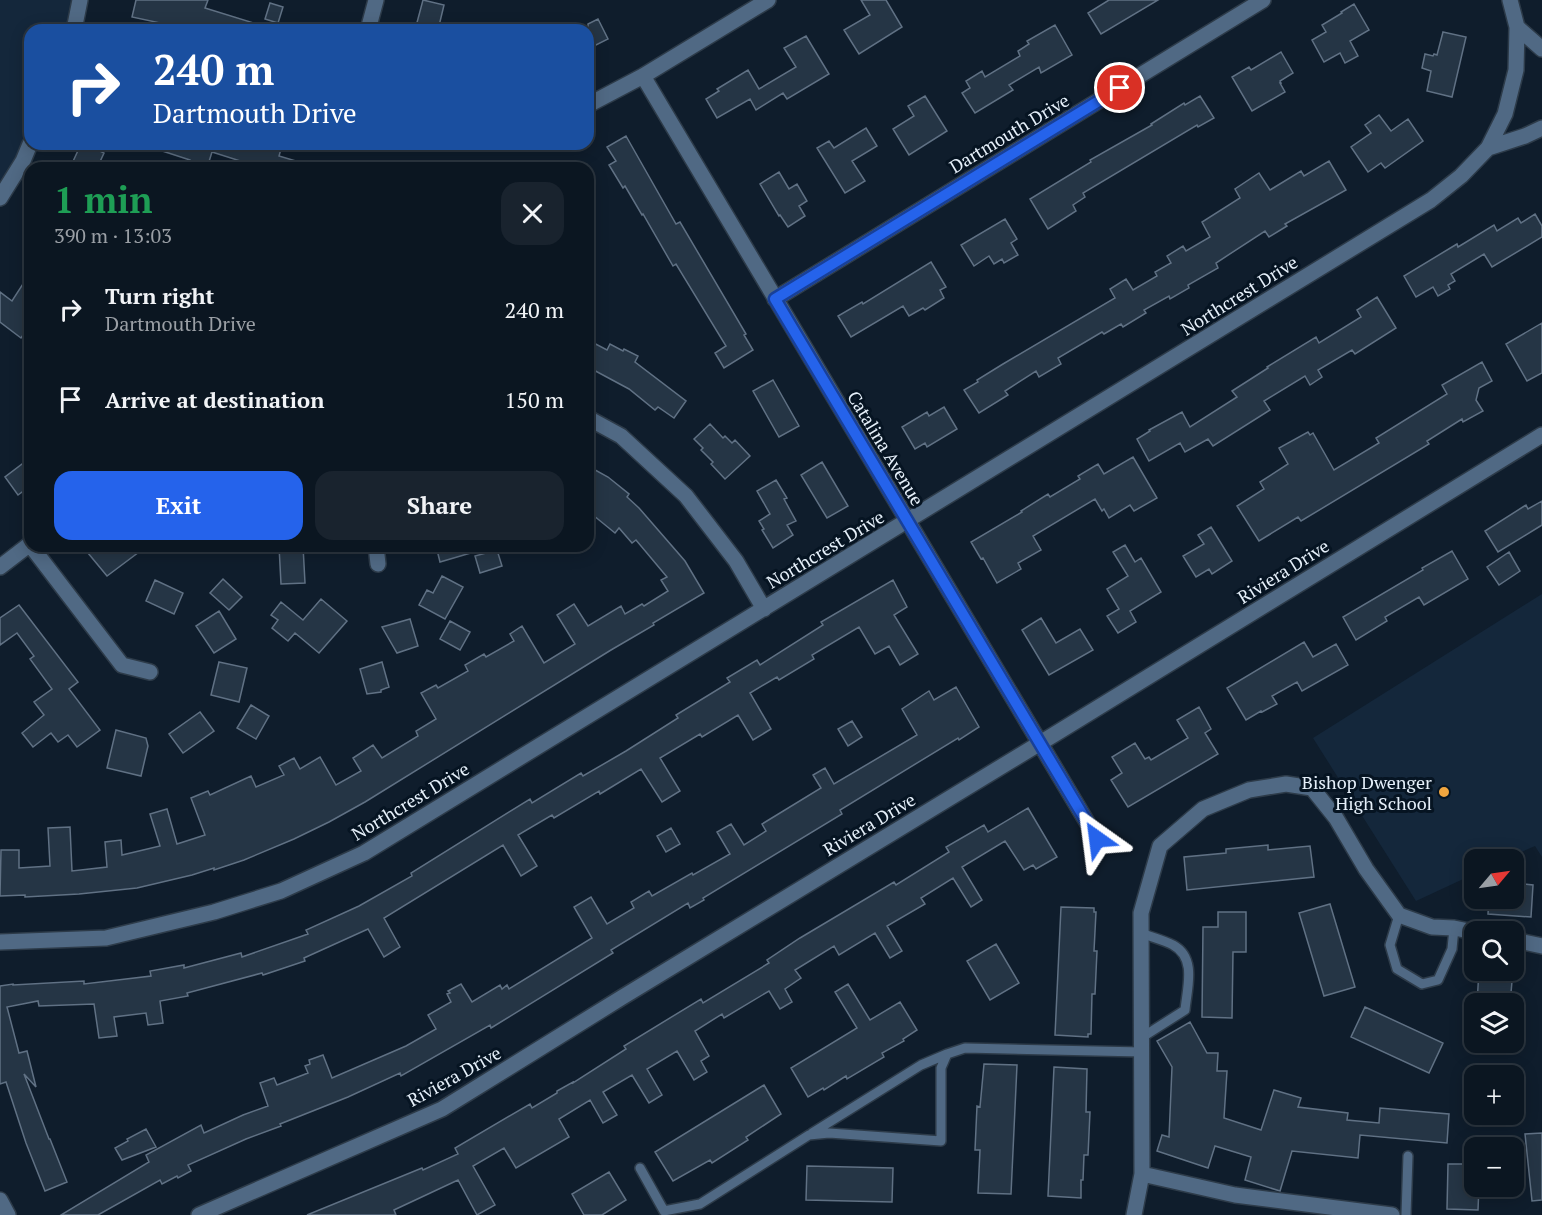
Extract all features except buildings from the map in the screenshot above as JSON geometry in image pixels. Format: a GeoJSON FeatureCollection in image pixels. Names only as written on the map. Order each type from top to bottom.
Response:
{"type":"FeatureCollection","features":[{"type":"Feature","properties":{"kind":"street"},"geometry":{"type":"LineString","coordinates":[[75,24],[80,0]]}},
{"type":"Feature","properties":{"kind":"street"},"geometry":{"type":"LineString","coordinates":[[370,24],[376,0]]}},
{"type":"Feature","properties":{"kind":"street"},"geometry":{"type":"LineString","coordinates":[[594,102],[643,76],[768,0]]}},
{"type":"Feature","properties":{"kind":"street","name":"Dartmouth Drive"},"geometry":{"type":"LineString","coordinates":[[775,299],[1263,0]]}},
{"type":"Feature","properties":{"kind":"street","name":"Northcrest Drive"},"geometry":{"type":"LineString","coordinates":[[0,942],[106,938],[214,912],[281,891],[364,853],[1431,201],[1461,176],[1488,148],[1504,114],[1516,70],[1517,27],[1510,0]]}},
{"type":"Feature","properties":{"kind":"street"},"geometry":{"type":"LineString","coordinates":[[1517,27],[1542,49]]}},
{"type":"Feature","properties":{"kind":"street","name":"Catalina Avenue"},"geometry":{"type":"LineString","coordinates":[[643,76],[1097,839]]}},
{"type":"Feature","properties":{"kind":"street"},"geometry":{"type":"LineString","coordinates":[[1488,148],[1542,128]]}},
{"type":"Feature","properties":{"kind":"street"},"geometry":{"type":"LineString","coordinates":[[0,198],[28,150]]}},
{"type":"Feature","properties":{"kind":"street"},"geometry":{"type":"LineString","coordinates":[[594,421],[621,436],[686,496],[736,561],[764,609]]}},
{"type":"Feature","properties":{"kind":"street","name":"Riviera Drive"},"geometry":{"type":"LineString","coordinates":[[200,1215],[442,1109],[1542,435]]}},
{"type":"Feature","properties":{"kind":"street"},"geometry":{"type":"LineString","coordinates":[[0,567],[24,549]]}},
{"type":"Feature","properties":{"kind":"street"},"geometry":{"type":"LineString","coordinates":[[35,552],[122,665],[150,672]]}},
{"type":"Feature","properties":{"kind":"street"},"geometry":{"type":"LineString","coordinates":[[377,552],[378,564]]}},
{"type":"Feature","properties":{"kind":"street"},"geometry":{"type":"LineString","coordinates":[[1134,1215],[1142,1174],[1141,913],[1160,846],[1203,809],[1249,790],[1286,784],[1312,788],[1336,818],[1366,869],[1399,915],[1432,927],[1464,930]]}},
{"type":"Feature","properties":{"kind":"street"},"geometry":{"type":"LineString","coordinates":[[1524,942],[1542,946]]}},
{"type":"Feature","properties":{"kind":"street"},"geometry":{"type":"LineString","coordinates":[[1142,1174],[1235,1195],[1392,1215]]}},
{"type":"Feature","properties":{"kind":"street"},"geometry":{"type":"LineString","coordinates":[[0,1200],[8,1215]]}},
{"type":"Feature","properties":{"kind":"lane"},"geometry":{"type":"LineString","coordinates":[[1399,915],[1390,945],[1397,969],[1422,984],[1438,980],[1452,949],[1454,928]]}},
{"type":"Feature","properties":{"kind":"lane"},"geometry":{"type":"LineString","coordinates":[[640,1168],[664,1211],[700,1204],[921,1065],[946,1054],[966,1048],[1141,1045],[1185,1010],[1190,970],[1186,958],[1174,946],[1141,933]]}},
{"type":"Feature","properties":{"kind":"lane"},"geometry":{"type":"LineString","coordinates":[[809,1135],[829,1133],[941,1141],[941,1068],[946,1054]]}},
{"type":"Feature","properties":{"kind":"lane"},"geometry":{"type":"LineString","coordinates":[[1406,1215],[1408,1156]]}},
{"type":"Feature","properties":{"kind":"shaded area"},"geometry":{"type":"Polygon","coordinates":[[[0,0],[80,0],[75,24],[24,24],[24,150],[27,150],[0,198],[0,0]]]}},
{"type":"Feature","properties":{"kind":"shaded area","name":"Bishop Dwenger High School"},"geometry":{"type":"Polygon","coordinates":[[[1542,594],[1542,857],[1535,846],[1524,851],[1464,849],[1464,879],[1416,901],[1313,738],[1542,594]]]}},
{"type":"Feature","properties":{"kind":"place","name":"Bishop Dwenger High School"},"geometry":{"type":"Point","coordinates":[1444,792]}},
{"type":"Feature","properties":{"kind":"route"},"geometry":{"type":"LineString","coordinates":[[1097,839],[775,299],[1120,88]]}}]}
